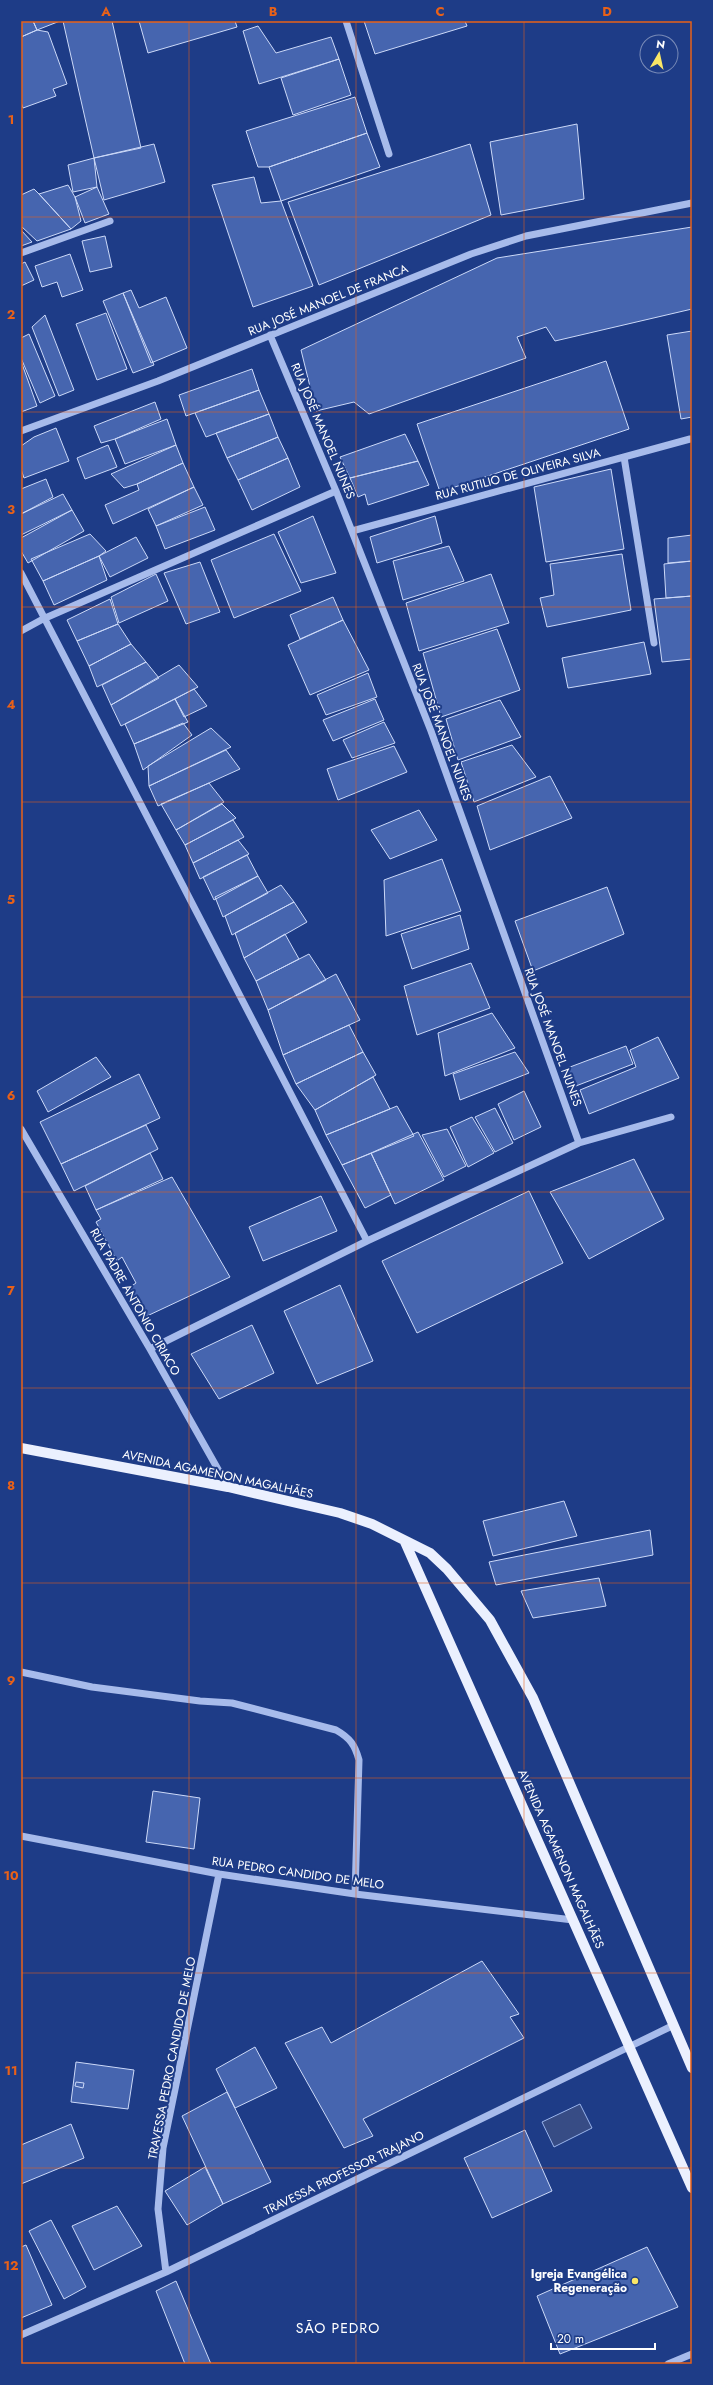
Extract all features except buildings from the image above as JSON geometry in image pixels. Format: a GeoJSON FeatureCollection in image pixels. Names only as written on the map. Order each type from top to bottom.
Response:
{"type":"FeatureCollection","features":[{"type":"Feature","properties":{"kind":"main road","name":"AVENIDA AGAMENON MAGALHÃES"},"geometry":{"type":"LineString","coordinates":[[21,1448],[228,1487],[340,1513],[372,1524],[405,1542],[430,1553],[446,1569],[490,1620],[533,1698],[692,2068]]}},
{"type":"Feature","properties":{"kind":"main road","name":"AVENIDA AGAMENON MAGALHÃES"},"geometry":{"type":"LineString","coordinates":[[405,1542],[692,2188]]}},
{"type":"Feature","properties":{"kind":"street"},"geometry":{"type":"LineString","coordinates":[[346,21],[389,154]]}},
{"type":"Feature","properties":{"kind":"street","name":"RUA JOSÉ MANOEL DE FRANCA"},"geometry":{"type":"LineString","coordinates":[[21,431],[158,381],[471,254],[526,236],[692,203]]}},
{"type":"Feature","properties":{"kind":"street"},"geometry":{"type":"LineString","coordinates":[[21,253],[110,221]]}},
{"type":"Feature","properties":{"kind":"street","name":"RUA JOSÉ MANOEL NUNES"},"geometry":{"type":"LineString","coordinates":[[270,335],[352,531],[431,731],[579,1143]]}},
{"type":"Feature","properties":{"kind":"street","name":"RUA RUTILIO DE OLIVEIRA SILVA"},"geometry":{"type":"LineString","coordinates":[[352,531],[690,439]]}},
{"type":"Feature","properties":{"kind":"street"},"geometry":{"type":"LineString","coordinates":[[624,457],[654,643]]}},
{"type":"Feature","properties":{"kind":"street"},"geometry":{"type":"LineString","coordinates":[[21,631],[43,619],[336,492]]}},
{"type":"Feature","properties":{"kind":"street"},"geometry":{"type":"LineString","coordinates":[[21,573],[43,619],[367,1241]]}},
{"type":"Feature","properties":{"kind":"street"},"geometry":{"type":"LineString","coordinates":[[150,1349],[367,1241],[579,1143],[671,1116]]}},
{"type":"Feature","properties":{"kind":"street","name":"RUA PADRE ANTONIO CIRIACO"},"geometry":{"type":"LineString","coordinates":[[21,1129],[150,1349],[228,1487]]}},
{"type":"Feature","properties":{"kind":"street"},"geometry":{"type":"LineString","coordinates":[[21,1672],[92,1687],[200,1701],[232,1703],[336,1730],[347,1737],[356,1746],[359,1760],[355,1894]]}},
{"type":"Feature","properties":{"kind":"street","name":"RUA PEDRO CANDIDO DE MELO"},"geometry":{"type":"LineString","coordinates":[[21,1836],[219,1874],[355,1894],[573,1920]]}},
{"type":"Feature","properties":{"kind":"street","name":"TRAVESSA PEDRO CANDIDO DE MELO"},"geometry":{"type":"LineString","coordinates":[[166,2272],[158,2209],[163,2148],[219,1874]]}},
{"type":"Feature","properties":{"kind":"street","name":"TRAVESSA PROFESSOR TRAJANO"},"geometry":{"type":"LineString","coordinates":[[21,2335],[166,2272],[674,2025]]}},
{"type":"Feature","properties":{"kind":"street"},"geometry":{"type":"LineString","coordinates":[[668,2364],[692,2354]]}},
{"type":"Feature","properties":{"kind":"water"},"geometry":{"type":"Polygon","coordinates":[[[580,2104],[592,2128],[554,2147],[542,2122],[580,2104]]]}},
{"type":"Feature","properties":{"kind":"place","name":"Igreja Evangélica Regeneração"},"geometry":{"type":"Point","coordinates":[635,2281]}},
{"type":"Feature","properties":{"kind":"district","name":"SÃO PEDRO"},"geometry":{"type":"Point","coordinates":[338,2328]}}]}
